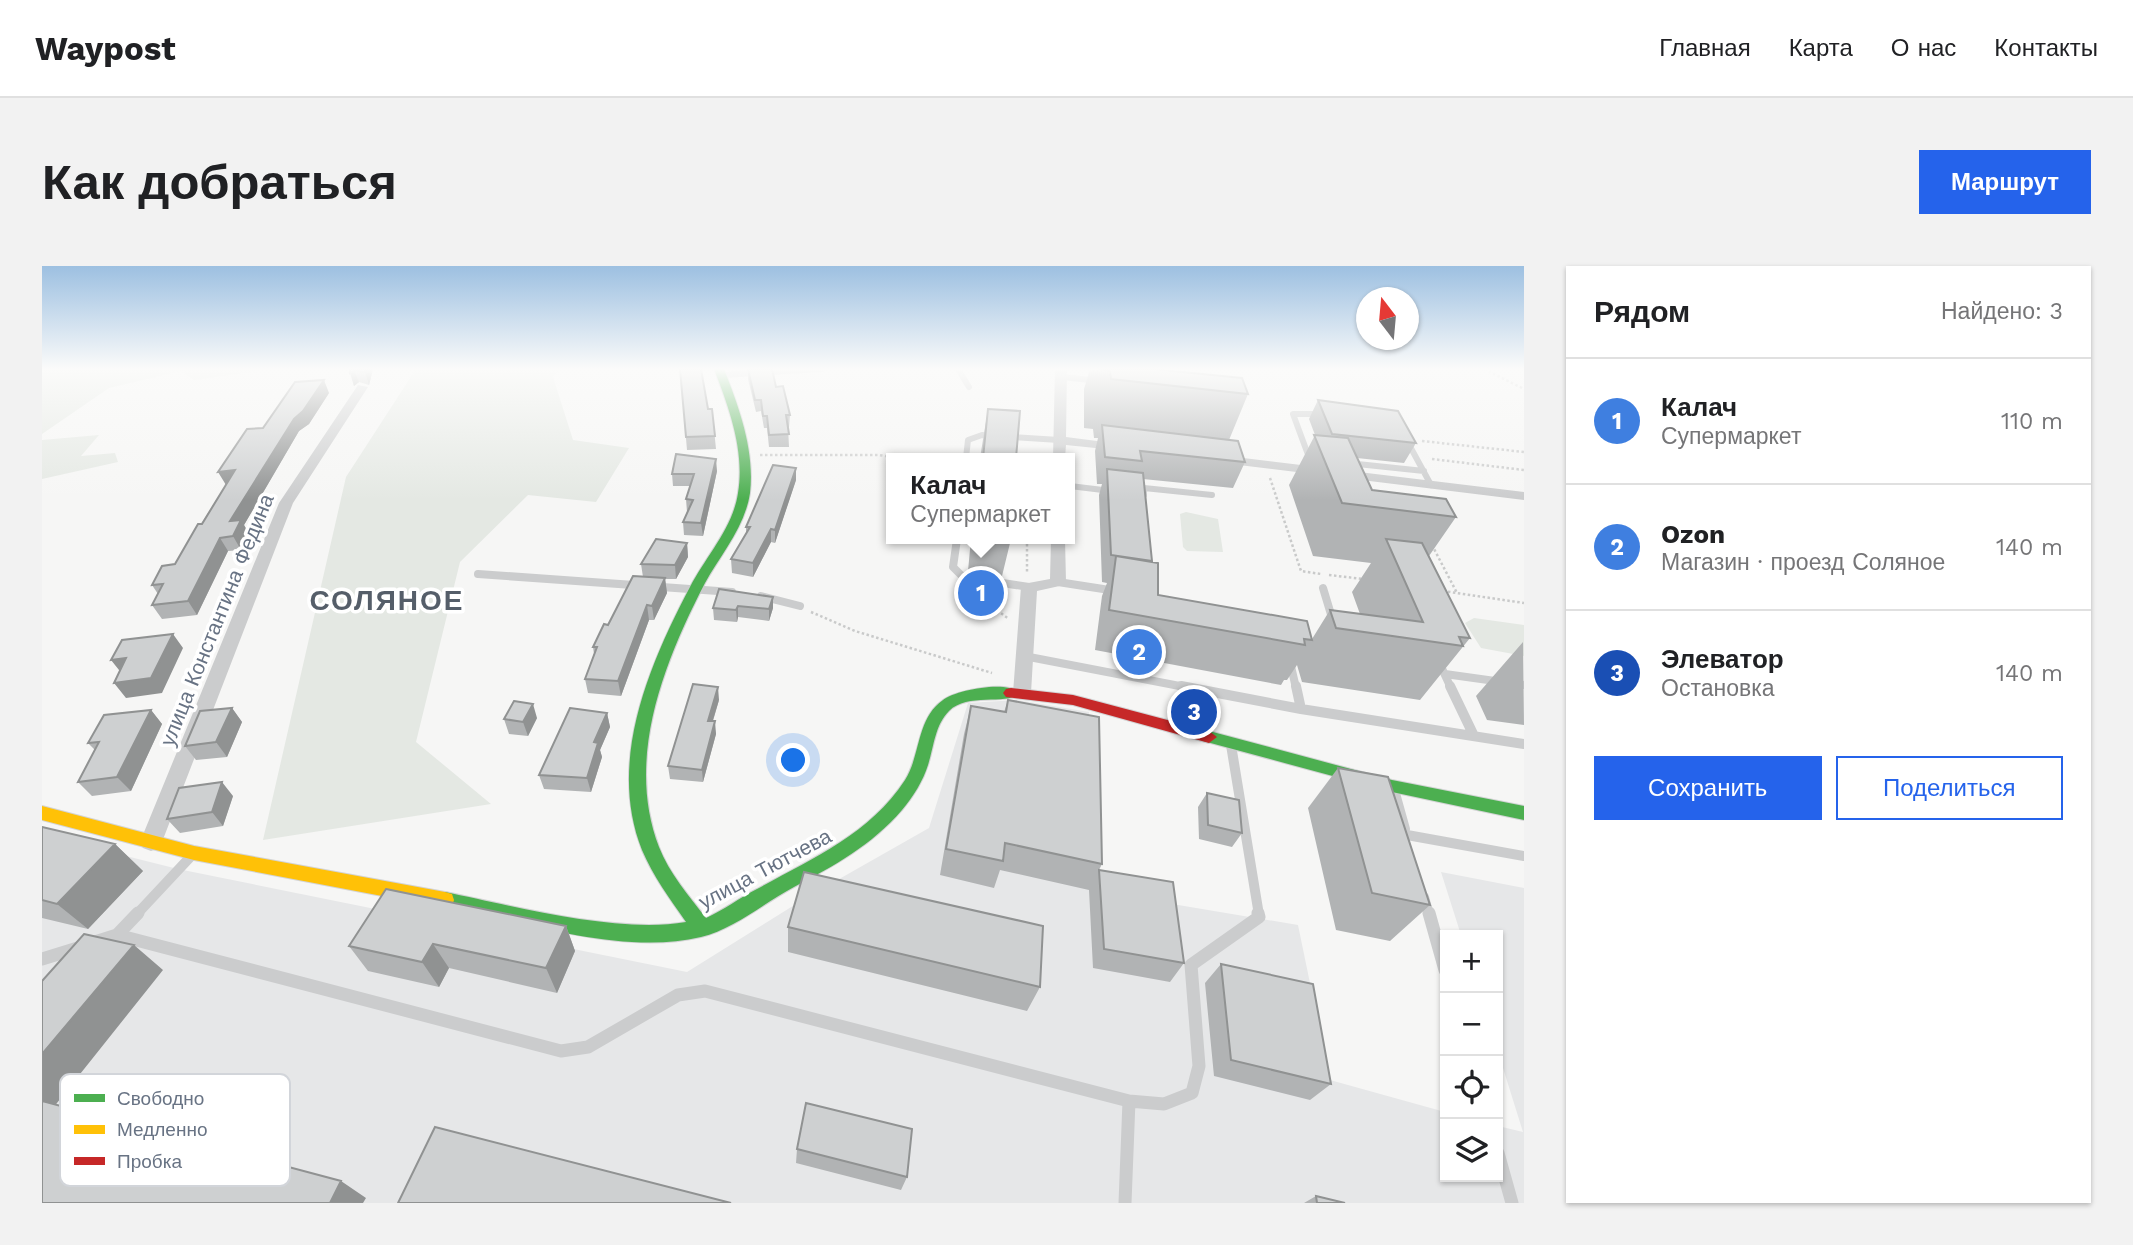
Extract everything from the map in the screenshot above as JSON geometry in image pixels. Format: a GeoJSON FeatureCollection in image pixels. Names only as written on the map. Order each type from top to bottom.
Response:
{"type":"FeatureCollection","features":[{"type":"Feature","properties":{"kind":"street","name":"улица Константина Федина"},"geometry":{"type":"LineString","coordinates":[[151,842],[286,503],[345,413]]}},
{"type":"Feature","properties":{"kind":"street","name":"улица Тютчева"},"geometry":{"type":"LineString","coordinates":[[732,413],[744,491],[739,512],[696,587],[654,695],[637,760],[636,797],[645,835],[660,871],[702,928],[860,842],[893,813],[915,779],[934,718],[947,703],[983,693],[1023,692]]}},
{"type":"Feature","properties":{"kind":"street"},"geometry":{"type":"LineString","coordinates":[[1059,453],[1060,413]]}},
{"type":"Feature","properties":{"kind":"street"},"geometry":{"type":"LineString","coordinates":[[1059,440],[1141,450]]}},
{"type":"Feature","properties":{"kind":"street"},"geometry":{"type":"LineString","coordinates":[[1210,458],[1265,465],[1315,463],[1346,480],[1431,485],[1524,496]]}},
{"type":"Feature","properties":{"kind":"street"},"geometry":{"type":"LineString","coordinates":[[1058,544],[1058,582],[1029,587],[1023,692],[1073,700],[1231,745],[1392,786],[1524,813]]}},
{"type":"Feature","properties":{"kind":"street"},"geometry":{"type":"LineString","coordinates":[[42,813],[194,853],[583,926],[667,933],[702,928]]}},
{"type":"Feature","properties":{"kind":"lane"},"geometry":{"type":"LineString","coordinates":[[1315,463],[1293,414],[1330,415]]}},
{"type":"Feature","properties":{"kind":"lane"},"geometry":{"type":"LineString","coordinates":[[967,453],[968,440],[982,435],[1059,440]]}},
{"type":"Feature","properties":{"kind":"lane"},"geometry":{"type":"LineString","coordinates":[[1404,436],[1431,485]]}},
{"type":"Feature","properties":{"kind":"lane"},"geometry":{"type":"LineString","coordinates":[[1335,461],[1424,471]]}},
{"type":"Feature","properties":{"kind":"lane"},"geometry":{"type":"LineString","coordinates":[[1075,487],[1119,492]]}},
{"type":"Feature","properties":{"kind":"lane"},"geometry":{"type":"LineString","coordinates":[[1145,508],[1144,488],[1212,495]]}},
{"type":"Feature","properties":{"kind":"lane"},"geometry":{"type":"LineString","coordinates":[[1132,494],[1144,495]]}},
{"type":"Feature","properties":{"kind":"lane"},"geometry":{"type":"LineString","coordinates":[[956,544],[953,567],[963,577],[1029,587]]}},
{"type":"Feature","properties":{"kind":"lane"},"geometry":{"type":"LineString","coordinates":[[478,574],[696,587],[748,593],[800,606]]}},
{"type":"Feature","properties":{"kind":"lane"},"geometry":{"type":"LineString","coordinates":[[1058,582],[1131,594]]}},
{"type":"Feature","properties":{"kind":"lane"},"geometry":{"type":"LineString","coordinates":[[1323,588],[1338,634]]}},
{"type":"Feature","properties":{"kind":"lane"},"geometry":{"type":"LineString","coordinates":[[1286,648],[1301,709]]}},
{"type":"Feature","properties":{"kind":"lane"},"geometry":{"type":"LineString","coordinates":[[1433,650],[1474,736]]}},
{"type":"Feature","properties":{"kind":"lane"},"geometry":{"type":"LineString","coordinates":[[1024,656],[1301,709],[1524,744]]}},
{"type":"Feature","properties":{"kind":"lane"},"geometry":{"type":"LineString","coordinates":[[1445,674],[1524,685]]}},
{"type":"Feature","properties":{"kind":"lane"},"geometry":{"type":"LineString","coordinates":[[117,935],[561,1051],[588,1047],[678,995],[705,990],[1129,1101],[1164,1104],[1192,1093],[1199,1066],[1191,965],[1259,917],[1231,745]]}},
{"type":"Feature","properties":{"kind":"lane"},"geometry":{"type":"LineString","coordinates":[[1392,786],[1410,849]]}},
{"type":"Feature","properties":{"kind":"lane"},"geometry":{"type":"LineString","coordinates":[[1407,835],[1524,856]]}},
{"type":"Feature","properties":{"kind":"lane"},"geometry":{"type":"LineString","coordinates":[[42,959],[117,935],[194,853]]}},
{"type":"Feature","properties":{"kind":"lane"},"geometry":{"type":"LineString","coordinates":[[1422,889],[1440,952]]}},
{"type":"Feature","properties":{"kind":"lane"},"geometry":{"type":"LineString","coordinates":[[1125,1203],[1129,1101]]}},
{"type":"Feature","properties":{"kind":"lane"},"geometry":{"type":"LineString","coordinates":[[1503,1171],[1512,1203]]}},
{"type":"Feature","properties":{"kind":"path"},"geometry":{"type":"LineString","coordinates":[[1404,436],[1524,452]]}},
{"type":"Feature","properties":{"kind":"path"},"geometry":{"type":"LineString","coordinates":[[740,456],[886,456]]}},
{"type":"Feature","properties":{"kind":"path"},"geometry":{"type":"LineString","coordinates":[[1416,457],[1524,470]]}},
{"type":"Feature","properties":{"kind":"path"},"geometry":{"type":"LineString","coordinates":[[1265,465],[1301,570],[1368,580]]}},
{"type":"Feature","properties":{"kind":"path"},"geometry":{"type":"LineString","coordinates":[[1027,544],[1029,587]]}},
{"type":"Feature","properties":{"kind":"path"},"geometry":{"type":"LineString","coordinates":[[1431,544],[1457,593]]}},
{"type":"Feature","properties":{"kind":"path"},"geometry":{"type":"LineString","coordinates":[[995,582],[990,605],[1025,630]]}},
{"type":"Feature","properties":{"kind":"path"},"geometry":{"type":"LineString","coordinates":[[1432,589],[1524,603]]}},
{"type":"Feature","properties":{"kind":"path"},"geometry":{"type":"LineString","coordinates":[[800,606],[830,622],[872,638],[963,661],[992,673],[1023,692]]}},
{"type":"Feature","properties":{"kind":"shaded area"},"geometry":{"type":"Polygon","coordinates":[[[42,413],[73,413],[42,434],[42,413]]]}},
{"type":"Feature","properties":{"kind":"shaded area"},"geometry":{"type":"Polygon","coordinates":[[[388,413],[564,413],[573,440],[629,448],[596,502],[528,495],[460,562],[416,742],[491,804],[263,840],[346,477],[388,413]]]}},
{"type":"Feature","properties":{"kind":"shaded area"},"geometry":{"type":"Polygon","coordinates":[[[99,435],[81,456],[115,453],[118,462],[42,479],[42,440],[99,435]]]}},
{"type":"Feature","properties":{"kind":"shaded area"},"geometry":{"type":"Polygon","coordinates":[[[1186,512],[1218,519],[1223,552],[1187,551],[1183,547],[1180,514],[1186,512]]]}},
{"type":"Feature","properties":{"kind":"shaded area"},"geometry":{"type":"Polygon","coordinates":[[[1474,618],[1524,625],[1524,656],[1481,648],[1465,623],[1474,618]]]}},
{"type":"Feature","properties":{"kind":"shaded area"},"geometry":{"type":"Polygon","coordinates":[[[1017,700],[1089,712],[1089,890],[1298,925],[1330,1080],[1440,1111],[1440,1182],[1503,1182],[1503,1127],[1523,1132],[1503,1068],[1503,930],[1459,930],[1441,872],[1524,888],[1524,1203],[42,1203],[42,835],[178,869],[687,972],[804,899],[929,828],[968,703],[1017,700]]]}},
{"type":"Feature","properties":{"kind":"building"},"geometry":{"type":"Polygon","coordinates":[[[274,413],[301,413],[294,419],[230,521],[241,520],[233,536],[220,538],[188,601],[152,605],[163,584],[152,585],[162,566],[175,564],[198,524],[202,524],[235,470],[218,472],[247,429],[263,428],[274,413]]]}},
{"type":"Feature","properties":{"kind":"building"},"geometry":{"type":"Polygon","coordinates":[[[684,413],[712,413],[715,436],[686,437],[684,413]]]}},
{"type":"Feature","properties":{"kind":"building"},"geometry":{"type":"Polygon","coordinates":[[[763,413],[789,413],[790,415],[786,415],[789,434],[769,435],[767,416],[763,416],[763,413]]]}},
{"type":"Feature","properties":{"kind":"building"},"geometry":{"type":"Polygon","coordinates":[[[988,413],[1020,413],[1016,453],[984,453],[988,413]]]}},
{"type":"Feature","properties":{"kind":"building"},"geometry":{"type":"Polygon","coordinates":[[[1323,413],[1399,413],[1416,443],[1332,434],[1323,413]]]}},
{"type":"Feature","properties":{"kind":"building"},"geometry":{"type":"Polygon","coordinates":[[[1102,425],[1238,441],[1245,462],[1140,451],[1142,461],[1105,457],[1102,425]]]}},
{"type":"Feature","properties":{"kind":"building"},"geometry":{"type":"Polygon","coordinates":[[[1314,435],[1348,438],[1372,490],[1446,499],[1456,517],[1342,503],[1314,435]]]}},
{"type":"Feature","properties":{"kind":"building"},"geometry":{"type":"Polygon","coordinates":[[[676,454],[716,459],[701,523],[683,522],[693,500],[686,499],[694,474],[672,474],[676,454]]]}},
{"type":"Feature","properties":{"kind":"building"},"geometry":{"type":"Polygon","coordinates":[[[773,465],[796,468],[775,530],[771,529],[753,563],[731,559],[750,527],[746,527],[773,465]]]}},
{"type":"Feature","properties":{"kind":"building"},"geometry":{"type":"Polygon","coordinates":[[[1107,469],[1143,473],[1152,561],[1111,555],[1107,469]]]}},
{"type":"Feature","properties":{"kind":"building"},"geometry":{"type":"Polygon","coordinates":[[[656,539],[687,543],[675,565],[641,564],[656,539]]]}},
{"type":"Feature","properties":{"kind":"building"},"geometry":{"type":"Polygon","coordinates":[[[1386,539],[1422,543],[1470,638],[1459,637],[1463,646],[1336,628],[1330,610],[1423,622],[1386,539]]]}},
{"type":"Feature","properties":{"kind":"building"},"geometry":{"type":"Polygon","coordinates":[[[1116,556],[1158,563],[1158,595],[1307,621],[1312,640],[1304,639],[1305,645],[1109,610],[1116,556]]]}},
{"type":"Feature","properties":{"kind":"building"},"geometry":{"type":"Polygon","coordinates":[[[976,571],[996,574],[991,590],[971,586],[976,571]]]}},
{"type":"Feature","properties":{"kind":"building"},"geometry":{"type":"Polygon","coordinates":[[[633,576],[665,578],[652,606],[647,605],[618,681],[585,679],[597,647],[593,647],[604,624],[608,625],[633,576]]]}},
{"type":"Feature","properties":{"kind":"building"},"geometry":{"type":"Polygon","coordinates":[[[719,589],[773,597],[769,609],[738,606],[736,610],[713,608],[719,589]]]}},
{"type":"Feature","properties":{"kind":"building"},"geometry":{"type":"Polygon","coordinates":[[[173,634],[151,678],[114,683],[126,658],[111,660],[122,640],[173,634]]]}},
{"type":"Feature","properties":{"kind":"building"},"geometry":{"type":"Polygon","coordinates":[[[693,684],[718,687],[708,721],[715,721],[702,770],[668,766],[693,684]]]}},
{"type":"Feature","properties":{"kind":"building"},"geometry":{"type":"Polygon","coordinates":[[[1008,700],[1099,717],[1102,864],[1005,843],[1003,861],[946,849],[971,706],[1006,712],[1008,700]]]}},
{"type":"Feature","properties":{"kind":"building"},"geometry":{"type":"Polygon","coordinates":[[[514,701],[533,704],[523,722],[504,719],[514,701]]]}},
{"type":"Feature","properties":{"kind":"building"},"geometry":{"type":"Polygon","coordinates":[[[232,708],[216,742],[185,746],[200,711],[232,708]]]}},
{"type":"Feature","properties":{"kind":"building"},"geometry":{"type":"Polygon","coordinates":[[[570,708],[607,713],[594,742],[598,743],[587,778],[539,775],[570,708]]]}},
{"type":"Feature","properties":{"kind":"building"},"geometry":{"type":"Polygon","coordinates":[[[151,710],[117,777],[78,782],[99,742],[88,743],[104,715],[151,710]]]}},
{"type":"Feature","properties":{"kind":"building"},"geometry":{"type":"Polygon","coordinates":[[[1338,768],[1388,777],[1430,905],[1372,893],[1338,768]]]}},
{"type":"Feature","properties":{"kind":"building"},"geometry":{"type":"Polygon","coordinates":[[[222,782],[212,812],[167,819],[179,788],[222,782]]]}},
{"type":"Feature","properties":{"kind":"building"},"geometry":{"type":"Polygon","coordinates":[[[1207,793],[1239,800],[1242,833],[1208,825],[1207,793]]]}},
{"type":"Feature","properties":{"kind":"building"},"geometry":{"type":"Polygon","coordinates":[[[42,827],[115,844],[57,904],[42,900],[42,827]]]}},
{"type":"Feature","properties":{"kind":"building"},"geometry":{"type":"Polygon","coordinates":[[[1099,870],[1173,882],[1184,963],[1104,949],[1099,870]]]}},
{"type":"Feature","properties":{"kind":"building"},"geometry":{"type":"Polygon","coordinates":[[[804,872],[1043,926],[1040,987],[788,927],[804,872]]]}},
{"type":"Feature","properties":{"kind":"building"},"geometry":{"type":"Polygon","coordinates":[[[386,889],[566,926],[546,968],[433,944],[422,962],[349,946],[386,889]]]}},
{"type":"Feature","properties":{"kind":"building"},"geometry":{"type":"Polygon","coordinates":[[[84,934],[134,945],[42,1054],[42,981],[84,934]]]}},
{"type":"Feature","properties":{"kind":"building"},"geometry":{"type":"Polygon","coordinates":[[[1221,964],[1313,984],[1331,1084],[1231,1060],[1221,964]]]}},
{"type":"Feature","properties":{"kind":"building"},"geometry":{"type":"Polygon","coordinates":[[[42,1101],[60,1106],[60,1186],[290,1186],[290,1167],[341,1181],[330,1203],[42,1203],[42,1101]]]}},
{"type":"Feature","properties":{"kind":"building"},"geometry":{"type":"Polygon","coordinates":[[[806,1103],[912,1129],[907,1177],[797,1149],[806,1103]]]}},
{"type":"Feature","properties":{"kind":"building"},"geometry":{"type":"Polygon","coordinates":[[[435,1127],[731,1203],[398,1203],[435,1127]]]}},
{"type":"Feature","properties":{"kind":"building"},"geometry":{"type":"Polygon","coordinates":[[[1316,1196],[1345,1203],[1317,1203],[1316,1196]]]}},
{"type":"Feature","properties":{"kind":"traffic: fast"},"geometry":{"type":"LineString","coordinates":[[702,928],[667,879],[650,848],[640,816],[637,783],[639,749],[645,715],[668,649],[702,576],[730,531],[741,507],[745,463],[735,413]]}},
{"type":"Feature","properties":{"kind":"traffic: fast"},"geometry":{"type":"LineString","coordinates":[[445,900],[538,919],[612,930],[646,933],[702,928],[725,918],[826,861],[864,836],[881,821],[912,783],[933,723],[951,701],[985,693],[1011,693]]}},
{"type":"Feature","properties":{"kind":"traffic: fast"},"geometry":{"type":"LineString","coordinates":[[1209,737],[1392,786],[1524,813]]}},
{"type":"Feature","properties":{"kind":"traffic: slow"},"geometry":{"type":"LineString","coordinates":[[42,813],[194,853],[445,900]]}},
{"type":"Feature","properties":{"kind":"traffic: jam"},"geometry":{"type":"LineString","coordinates":[[1011,693],[1073,700],[1209,737]]}},
{"type":"Feature","properties":{"kind":"place","name":"Калач"},"geometry":{"type":"Point","coordinates":[981,593]}},
{"type":"Feature","properties":{"kind":"place","name":"Ozon"},"geometry":{"type":"Point","coordinates":[1139,652]}},
{"type":"Feature","properties":{"kind":"place","name":"Элеватор"},"geometry":{"type":"Point","coordinates":[1194,712]}},
{"type":"Feature","properties":{"kind":"district","name":"СОЛЯНОЕ"},"geometry":{"type":"Point","coordinates":[387,600]}}]}
